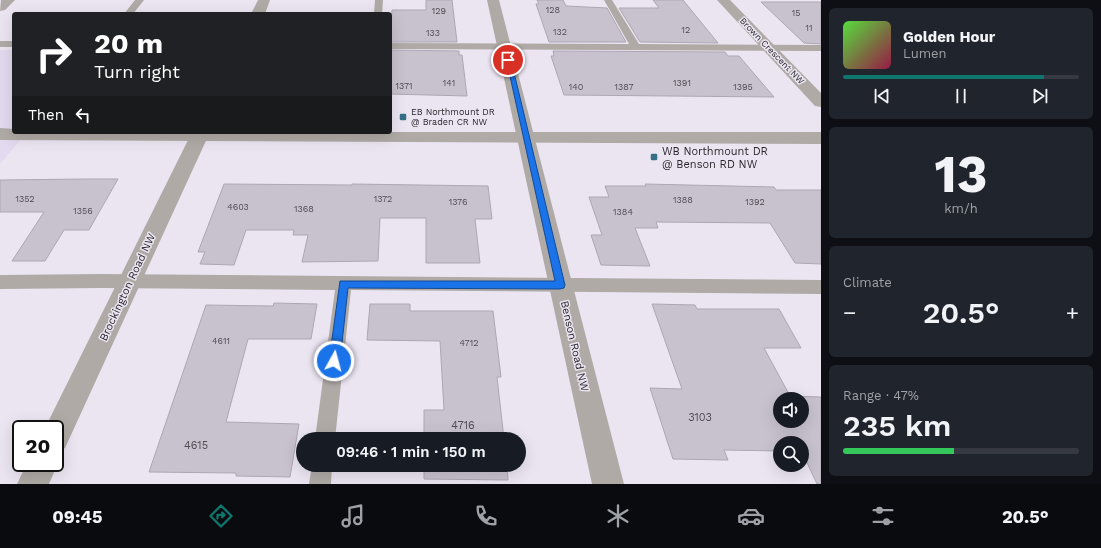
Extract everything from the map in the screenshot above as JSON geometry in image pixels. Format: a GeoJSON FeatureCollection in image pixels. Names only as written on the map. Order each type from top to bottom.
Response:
{"type":"FeatureCollection","features":[{"type":"Feature","properties":{"kind":"street"},"geometry":{"type":"LineString","coordinates":[[0,7],[9,0]]}},
{"type":"Feature","properties":{"kind":"street"},"geometry":{"type":"LineString","coordinates":[[259,12],[264,0]]}},
{"type":"Feature","properties":{"kind":"street","name":"Benson Road NW"},"geometry":{"type":"LineString","coordinates":[[493,0],[608,484]]}},
{"type":"Feature","properties":{"kind":"street","name":"Brown Crescent NW"},"geometry":{"type":"LineString","coordinates":[[723,0],[821,102]]}},
{"type":"Feature","properties":{"kind":"street"},"geometry":{"type":"LineString","coordinates":[[0,134],[821,138]]}},
{"type":"Feature","properties":{"kind":"street","name":"Brockington Road NW"},"geometry":{"type":"LineString","coordinates":[[64,420],[130,282],[184,163],[200,134]]}},
{"type":"Feature","properties":{"kind":"street"},"geometry":{"type":"LineString","coordinates":[[33,484],[39,472]]}},
{"type":"Feature","properties":{"kind":"lane"},"geometry":{"type":"LineString","coordinates":[[130,12],[140,0]]}},
{"type":"Feature","properties":{"kind":"lane"},"geometry":{"type":"LineString","coordinates":[[378,12],[379,0]]}},
{"type":"Feature","properties":{"kind":"lane"},"geometry":{"type":"LineString","coordinates":[[608,0],[636,48]]}},
{"type":"Feature","properties":{"kind":"lane"},"geometry":{"type":"LineString","coordinates":[[0,44],[12,44]]}},
{"type":"Feature","properties":{"kind":"lane"},"geometry":{"type":"LineString","coordinates":[[392,46],[821,48]]}},
{"type":"Feature","properties":{"kind":"lane"},"geometry":{"type":"LineString","coordinates":[[0,282],[821,287]]}},
{"type":"Feature","properties":{"kind":"lane"},"geometry":{"type":"LineString","coordinates":[[326,432],[344,284]]}},
{"type":"Feature","properties":{"kind":"lane"},"geometry":{"type":"LineString","coordinates":[[320,484],[321,472]]}},
{"type":"Feature","properties":{"kind":"shaded area"},"geometry":{"type":"Polygon","coordinates":[[[0,50],[12,50],[12,134],[25,134],[0,164],[0,50]]]}},
{"type":"Feature","properties":{"kind":"building"},"geometry":{"type":"Polygon","coordinates":[[[426,0],[452,0],[457,42],[392,42],[392,10],[426,10],[426,0]]]}},
{"type":"Feature","properties":{"kind":"building"},"geometry":{"type":"Polygon","coordinates":[[[537,0],[563,0],[566,6],[607,8],[626,42],[549,42],[536,4],[539,4],[537,0]]]}},
{"type":"Feature","properties":{"kind":"building"},"geometry":{"type":"Polygon","coordinates":[[[653,0],[683,0],[718,43],[640,42],[619,8],[659,8],[653,0]]]}},
{"type":"Feature","properties":{"kind":"building"},"geometry":{"type":"Polygon","coordinates":[[[761,2],[821,2],[821,44],[804,43],[761,2]]]}},
{"type":"Feature","properties":{"kind":"building"},"geometry":{"type":"Polygon","coordinates":[[[392,50],[459,51],[459,55],[462,55],[467,96],[392,94],[392,50]]]}},
{"type":"Feature","properties":{"kind":"building"},"geometry":{"type":"Polygon","coordinates":[[[553,51],[725,52],[728,56],[739,56],[774,97],[564,95],[551,56],[554,56],[553,51]]]}},
{"type":"Feature","properties":{"kind":"building"},"geometry":{"type":"Polygon","coordinates":[[[118,179],[89,230],[64,230],[45,261],[12,261],[44,212],[0,212],[0,180],[118,179]]]}},
{"type":"Feature","properties":{"kind":"building"},"geometry":{"type":"Polygon","coordinates":[[[224,184],[488,186],[492,219],[475,219],[480,263],[426,263],[426,218],[380,218],[378,261],[302,262],[308,235],[293,235],[294,230],[246,230],[234,265],[200,264],[205,252],[198,252],[224,184]]]}},
{"type":"Feature","properties":{"kind":"building"},"geometry":{"type":"Polygon","coordinates":[[[645,184],[774,187],[776,190],[821,190],[821,264],[795,263],[770,223],[656,222],[658,228],[635,228],[650,266],[601,265],[591,235],[602,235],[589,197],[609,197],[605,186],[646,186],[645,184]]]}},
{"type":"Feature","properties":{"kind":"building"},"geometry":{"type":"Polygon","coordinates":[[[274,303],[317,304],[311,339],[248,339],[226,422],[299,424],[298,432],[296,432],[296,442],[290,477],[236,476],[236,473],[149,472],[206,305],[273,306],[274,303]]]}},
{"type":"Feature","properties":{"kind":"building"},"geometry":{"type":"Polygon","coordinates":[[[370,304],[410,304],[410,311],[493,311],[501,377],[497,377],[503,432],[424,432],[424,410],[444,410],[440,341],[367,340],[370,304]]]}},
{"type":"Feature","properties":{"kind":"building"},"geometry":{"type":"Polygon","coordinates":[[[652,304],[695,305],[697,309],[779,309],[801,348],[764,348],[788,392],[773,392],[773,428],[809,428],[809,397],[821,397],[821,484],[817,484],[809,467],[809,436],[773,436],[773,451],[724,450],[728,460],[673,459],[650,388],[682,389],[652,304]]]}},
{"type":"Feature","properties":{"kind":"building"},"geometry":{"type":"Polygon","coordinates":[[[424,472],[507,472],[508,480],[424,479],[424,472]]]}},
{"type":"Feature","properties":{"kind":"place","name":"EB Northmount DR @ Braden CR NW"},"geometry":{"type":"Point","coordinates":[403,117]}},
{"type":"Feature","properties":{"kind":"place","name":"WB Northmount DR @ Benson RD NW"},"geometry":{"type":"Point","coordinates":[654,157]}},
{"type":"Feature","properties":{"kind":"route"},"geometry":{"type":"LineString","coordinates":[[334,361],[344,284],[560,285],[508,60]]}}]}
